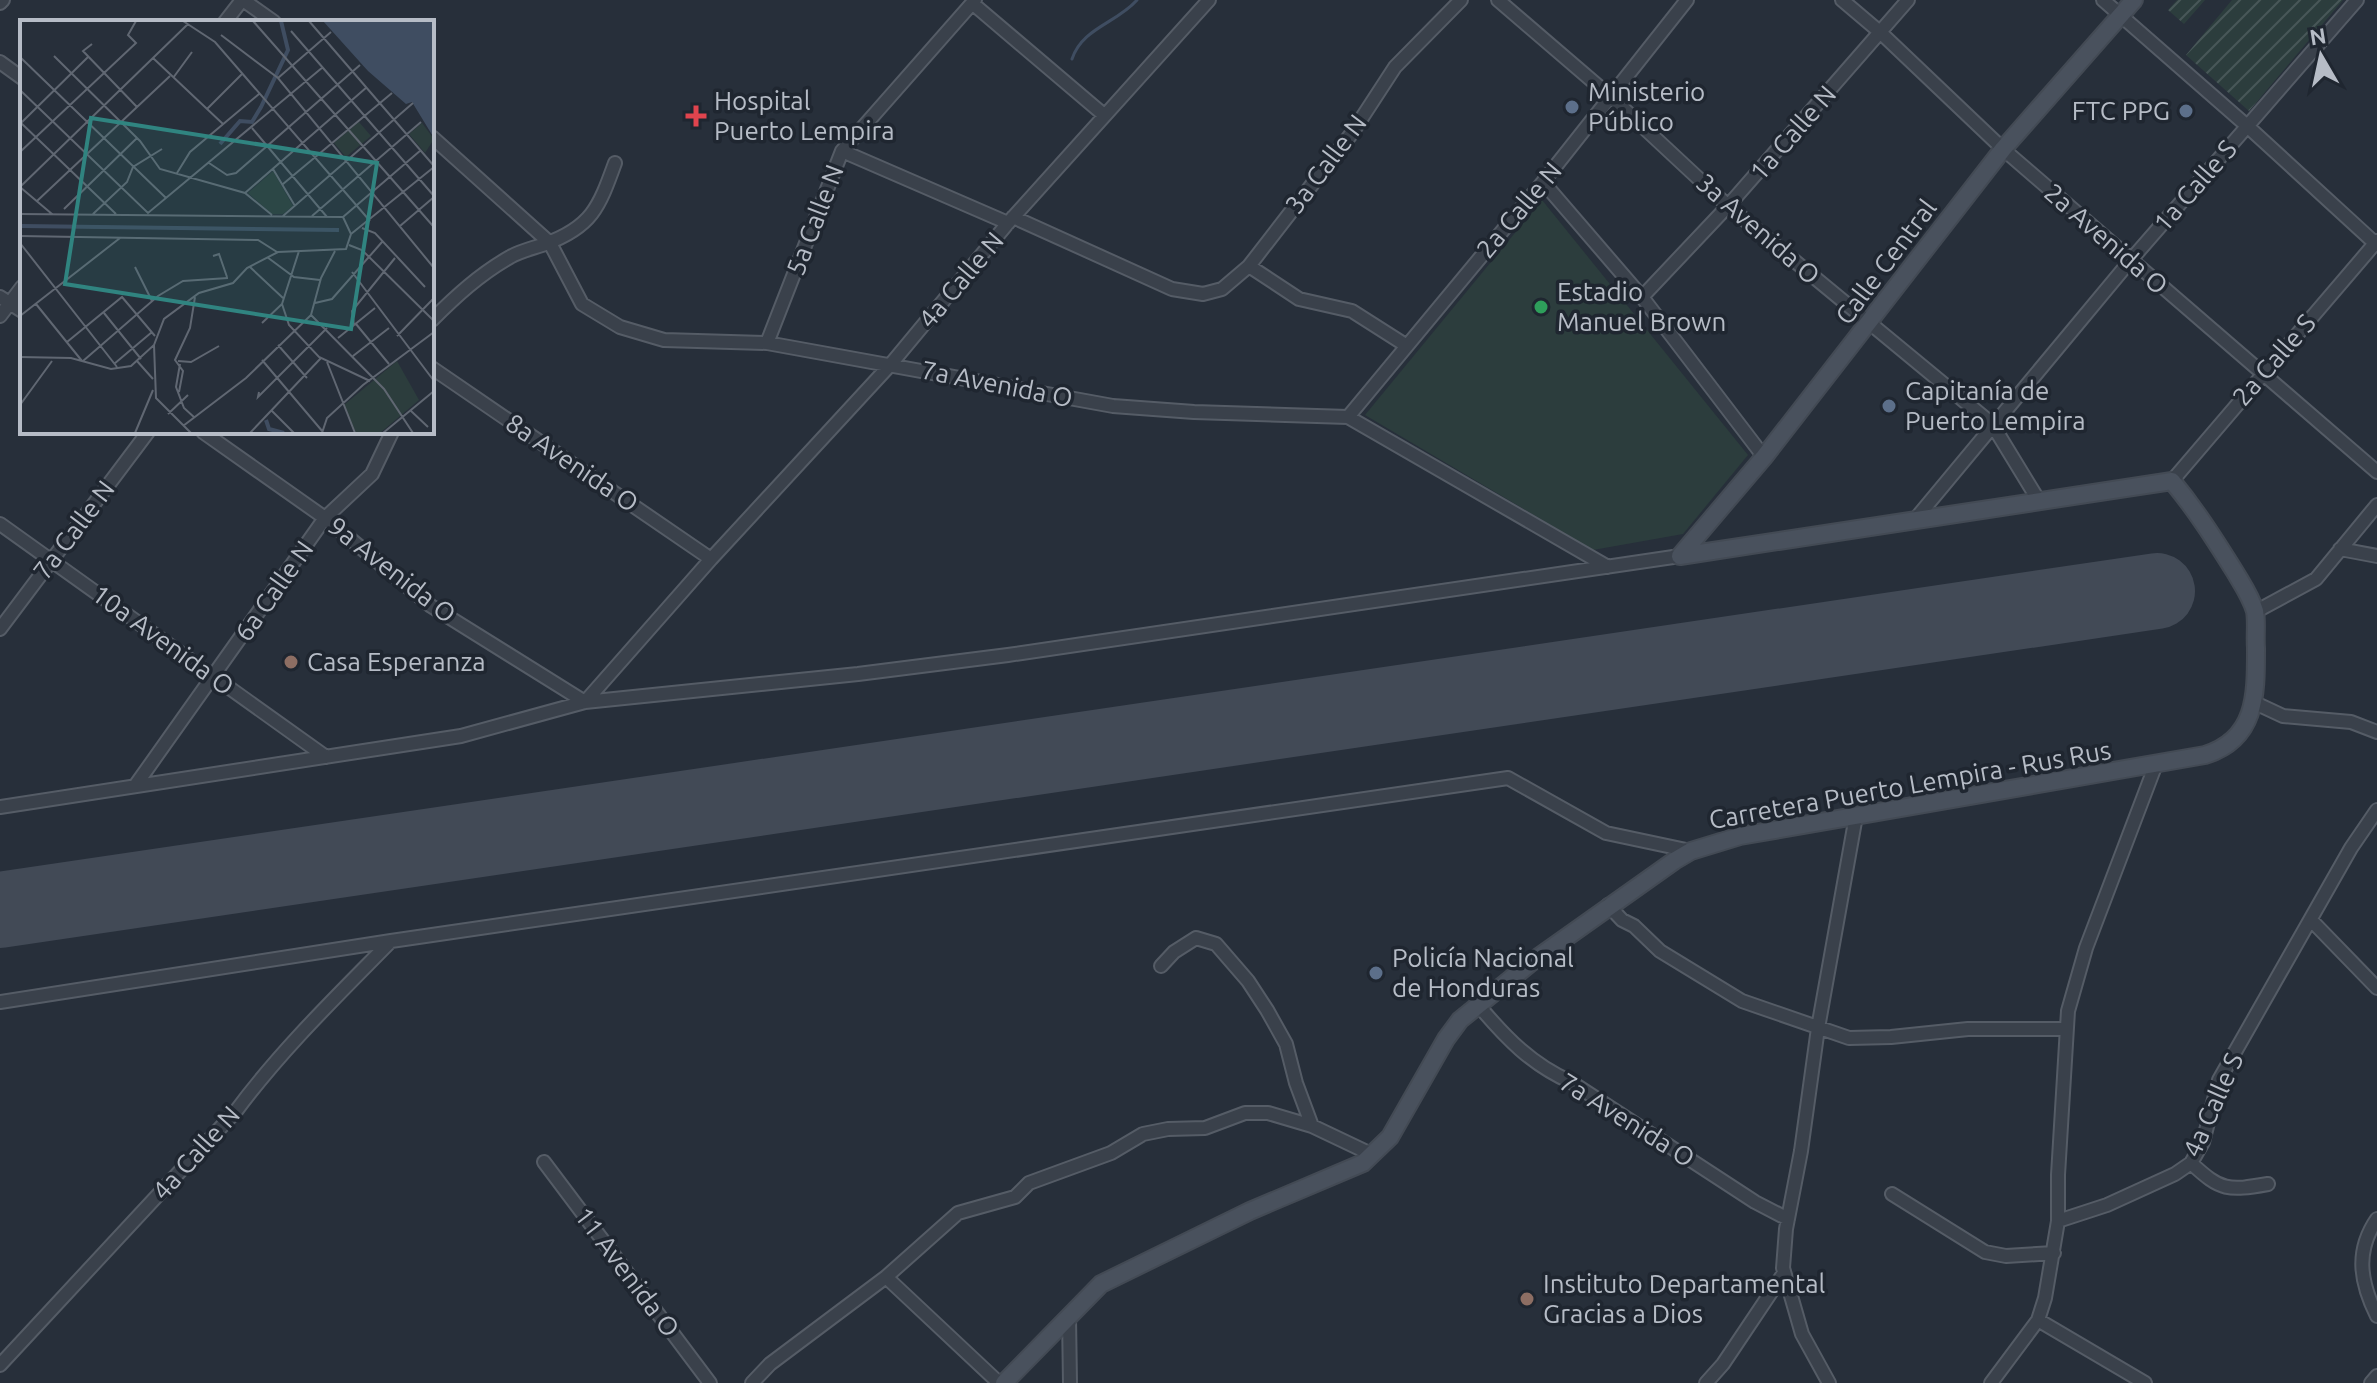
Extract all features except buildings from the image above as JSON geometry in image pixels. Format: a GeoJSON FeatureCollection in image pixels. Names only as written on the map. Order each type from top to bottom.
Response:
{"type":"FeatureCollection","features":[{"type":"Feature","properties":{"kind":"street"},"geometry":{"type":"LineString","coordinates":[[227,20],[243,0],[271,20]]}},
{"type":"Feature","properties":{"kind":"street","name":"4a Calle N"},"geometry":{"type":"LineString","coordinates":[[585,702],[711,559],[891,364],[1010,220],[1209,0]]}},
{"type":"Feature","properties":{"kind":"street","name":"3a Calle N"},"geometry":{"type":"LineString","coordinates":[[842,151],[1172,289],[1203,294],[1213,292],[1222,289],[1249,266],[1352,133],[1395,67],[1461,0]]}},
{"type":"Feature","properties":{"kind":"street","name":"3a Avenida O"},"geometry":{"type":"LineString","coordinates":[[1498,0],[1611,97],[1728,206],[1992,424],[2039,501]]}},
{"type":"Feature","properties":{"kind":"street","name":"2a Calle N"},"geometry":{"type":"LineString","coordinates":[[1348,417],[1543,182],[1687,0]]}},
{"type":"Feature","properties":{"kind":"street","name":"2a Avenida O"},"geometry":{"type":"LineString","coordinates":[[1842,0],[2003,149],[2377,472]]}},
{"type":"Feature","properties":{"kind":"street","name":"1a Calle N"},"geometry":{"type":"LineString","coordinates":[[1642,297],[1728,206],[1908,0]]}},
{"type":"Feature","properties":{"kind":"street"},"geometry":{"type":"LineString","coordinates":[[2103,0],[2376,243]]}},
{"type":"Feature","properties":{"kind":"street","name":"Calle Central"},"geometry":{"type":"LineString","coordinates":[[1680,556],[1870,324],[2003,149],[2134,0]]}},
{"type":"Feature","properties":{"kind":"street","name":"1a Calle S"},"geometry":{"type":"LineString","coordinates":[[1913,522],[2130,261],[2357,0]]}},
{"type":"Feature","properties":{"kind":"street"},"geometry":{"type":"LineString","coordinates":[[973,2],[1104,115]]}},
{"type":"Feature","properties":{"kind":"street","name":"5a Calle N"},"geometry":{"type":"LineString","coordinates":[[767,343],[842,151],[973,2]]}},
{"type":"Feature","properties":{"kind":"street"},"geometry":{"type":"LineString","coordinates":[[0,62],[20,77]]}},
{"type":"Feature","properties":{"kind":"street","name":"7a Avenida O"},"geometry":{"type":"LineString","coordinates":[[434,139],[550,243],[582,304],[620,327],[664,340],[767,343],[1113,406],[1348,417],[1608,567]]}},
{"type":"Feature","properties":{"kind":"street"},"geometry":{"type":"LineString","coordinates":[[434,318],[464,288],[512,255],[550,243],[580,226],[599,208],[615,163]]}},
{"type":"Feature","properties":{"kind":"street"},"geometry":{"type":"LineString","coordinates":[[1543,182],[1642,297],[1764,457]]}},
{"type":"Feature","properties":{"kind":"street","name":"2a Calle S"},"geometry":{"type":"LineString","coordinates":[[2172,481],[2262,372],[2376,243]]}},
{"type":"Feature","properties":{"kind":"street"},"geometry":{"type":"LineString","coordinates":[[1249,266],[1299,299],[1352,311],[1407,346]]}},
{"type":"Feature","properties":{"kind":"street"},"geometry":{"type":"LineString","coordinates":[[0,316],[5,300]]}},
{"type":"Feature","properties":{"kind":"street","name":"8a Avenida O"},"geometry":{"type":"LineString","coordinates":[[434,369],[711,559]]}},
{"type":"Feature","properties":{"kind":"street","name":"7a Calle N"},"geometry":{"type":"LineString","coordinates":[[0,629],[146,434]]}},
{"type":"Feature","properties":{"kind":"street","name":"9a Avenida O"},"geometry":{"type":"LineString","coordinates":[[206,434],[325,518],[431,606],[585,702]]}},
{"type":"Feature","properties":{"kind":"street","name":"6a Calle N"},"geometry":{"type":"LineString","coordinates":[[135,786],[325,518],[372,474],[391,434]]}},
{"type":"Feature","properties":{"kind":"street"},"geometry":{"type":"LineString","coordinates":[[0,807],[461,736],[585,702],[1008,655],[2172,481]]}},
{"type":"Feature","properties":{"kind":"street","name":"Carretera Puerto Lempira - Rus Rus"},"geometry":{"type":"LineString","coordinates":[[1002,1383],[1101,1284],[1250,1211],[1363,1163],[1390,1137],[1460,1020],[1608,905],[1691,851],[1740,836],[2205,755],[2224,747],[2241,733],[2253,702],[2255,612],[2205,521],[2172,481]]}},
{"type":"Feature","properties":{"kind":"street"},"geometry":{"type":"LineString","coordinates":[[2255,612],[2316,579],[2377,505]]}},
{"type":"Feature","properties":{"kind":"street","name":"10a Avenida O"},"geometry":{"type":"LineString","coordinates":[[0,524],[326,757]]}},
{"type":"Feature","properties":{"kind":"street"},"geometry":{"type":"LineString","coordinates":[[2340,549],[2377,556]]}},
{"type":"Feature","properties":{"kind":"street"},"geometry":{"type":"LineString","coordinates":[[2253,702],[2283,716],[2351,722],[2377,732]]}},
{"type":"Feature","properties":{"kind":"street"},"geometry":{"type":"LineString","coordinates":[[1991,1383],[2038,1320],[2054,1253],[2058,1221],[2068,1011],[2086,948],[2156,764]]}},
{"type":"Feature","properties":{"kind":"street"},"geometry":{"type":"LineString","coordinates":[[0,1002],[391,941],[1508,778],[1606,833],[1691,851]]}},
{"type":"Feature","properties":{"kind":"street","name":"4a Calle S"},"geometry":{"type":"LineString","coordinates":[[2058,1221],[2107,1205],[2175,1174],[2191,1163],[2203,1142],[2219,1080],[2351,848],[2377,810]]}},
{"type":"Feature","properties":{"kind":"street"},"geometry":{"type":"LineString","coordinates":[[1829,1383],[1802,1334],[1784,1273],[1788,1219],[1818,1028],[1856,816]]}},
{"type":"Feature","properties":{"kind":"street"},"geometry":{"type":"LineString","coordinates":[[1608,905],[1660,951],[1742,1001],[1849,1038],[1968,1029],[2066,1029]]}},
{"type":"Feature","properties":{"kind":"street"},"geometry":{"type":"LineString","coordinates":[[2311,920],[2377,988]]}},
{"type":"Feature","properties":{"kind":"street"},"geometry":{"type":"LineString","coordinates":[[1161,966],[1174,952],[1196,938],[1216,944],[1248,981],[1286,1044],[1312,1126]]}},
{"type":"Feature","properties":{"kind":"street","name":"4a Calle N"},"geometry":{"type":"LineString","coordinates":[[0,1365],[227,1121],[295,1039],[391,941]]}},
{"type":"Feature","properties":{"kind":"street","name":"7a Avenida O"},"geometry":{"type":"LineString","coordinates":[[1479,1006],[1509,1042],[1547,1072],[1571,1082],[1755,1202],[1788,1219]]}},
{"type":"Feature","properties":{"kind":"street"},"geometry":{"type":"LineString","coordinates":[[752,1383],[778,1358],[886,1277],[958,1213],[1015,1197],[1029,1183],[1111,1153],[1143,1134],[1168,1129],[1205,1128],[1245,1113],[1268,1113],[1312,1126],[1373,1155]]}},
{"type":"Feature","properties":{"kind":"street","name":"11 Avenida O"},"geometry":{"type":"LineString","coordinates":[[544,1162],[710,1383]]}},
{"type":"Feature","properties":{"kind":"street"},"geometry":{"type":"LineString","coordinates":[[2191,1163],[2210,1181],[2235,1190],[2268,1184]]}},
{"type":"Feature","properties":{"kind":"street"},"geometry":{"type":"LineString","coordinates":[[1892,1194],[1985,1252],[2006,1256],[2054,1253]]}},
{"type":"Feature","properties":{"kind":"street"},"geometry":{"type":"LineString","coordinates":[[2377,1219],[2361,1251],[2364,1281],[2377,1316]]}},
{"type":"Feature","properties":{"kind":"street"},"geometry":{"type":"LineString","coordinates":[[1706,1383],[1723,1364],[1784,1273]]}},
{"type":"Feature","properties":{"kind":"street"},"geometry":{"type":"LineString","coordinates":[[886,1277],[1002,1383]]}},
{"type":"Feature","properties":{"kind":"street"},"geometry":{"type":"LineString","coordinates":[[1069,1317],[1070,1383]]}},
{"type":"Feature","properties":{"kind":"street"},"geometry":{"type":"LineString","coordinates":[[2038,1320],[2145,1383]]}},
{"type":"Feature","properties":{"kind":"street"},"geometry":{"type":"LineString","coordinates":[[2371,1383],[2377,1376]]}},
{"type":"Feature","properties":{"kind":"shaded area"},"geometry":{"type":"Polygon","coordinates":[[[2177,0],[2205,0],[2184,24],[2168,10],[2177,0]]]}},
{"type":"Feature","properties":{"kind":"shaded area"},"geometry":{"type":"Polygon","coordinates":[[[2232,0],[2343,0],[2249,111],[2186,55],[2232,0]]]}},
{"type":"Feature","properties":{"kind":"shaded area","name":"Estadio Manuel Brown"},"geometry":{"type":"Polygon","coordinates":[[[1542,200],[1748,455],[1683,534],[1593,550],[1365,415],[1542,200]]]}},
{"type":"Feature","properties":{"kind":"waterway"},"geometry":{"type":"LineString","coordinates":[[1072,59],[1084,40],[1137,0]]}},
{"type":"Feature","properties":{"kind":"runway"},"geometry":{"type":"LineString","coordinates":[[0,910],[2157,591]]}},
{"type":"Feature","properties":{"kind":"place","name":"Ministerio Público"},"geometry":{"type":"Point","coordinates":[1572,107]}},
{"type":"Feature","properties":{"kind":"place","name":"FTC PPG"},"geometry":{"type":"Point","coordinates":[2186,111]}},
{"type":"Feature","properties":{"kind":"place","name":"Hospital Puerto Lempira"},"geometry":{"type":"Point","coordinates":[696,116]}},
{"type":"Feature","properties":{"kind":"place","name":"Estadio Manuel Brown"},"geometry":{"type":"Point","coordinates":[1541,307]}},
{"type":"Feature","properties":{"kind":"place","name":"Capitanía de Puerto Lempira"},"geometry":{"type":"Point","coordinates":[1889,406]}},
{"type":"Feature","properties":{"kind":"place","name":"Casa Esperanza"},"geometry":{"type":"Point","coordinates":[291,662]}},
{"type":"Feature","properties":{"kind":"place","name":"Policía Nacional de Honduras"},"geometry":{"type":"Point","coordinates":[1376,973]}},
{"type":"Feature","properties":{"kind":"place","name":"Instituto Departamental Gracias a Dios"},"geometry":{"type":"Point","coordinates":[1527,1299]}}]}
